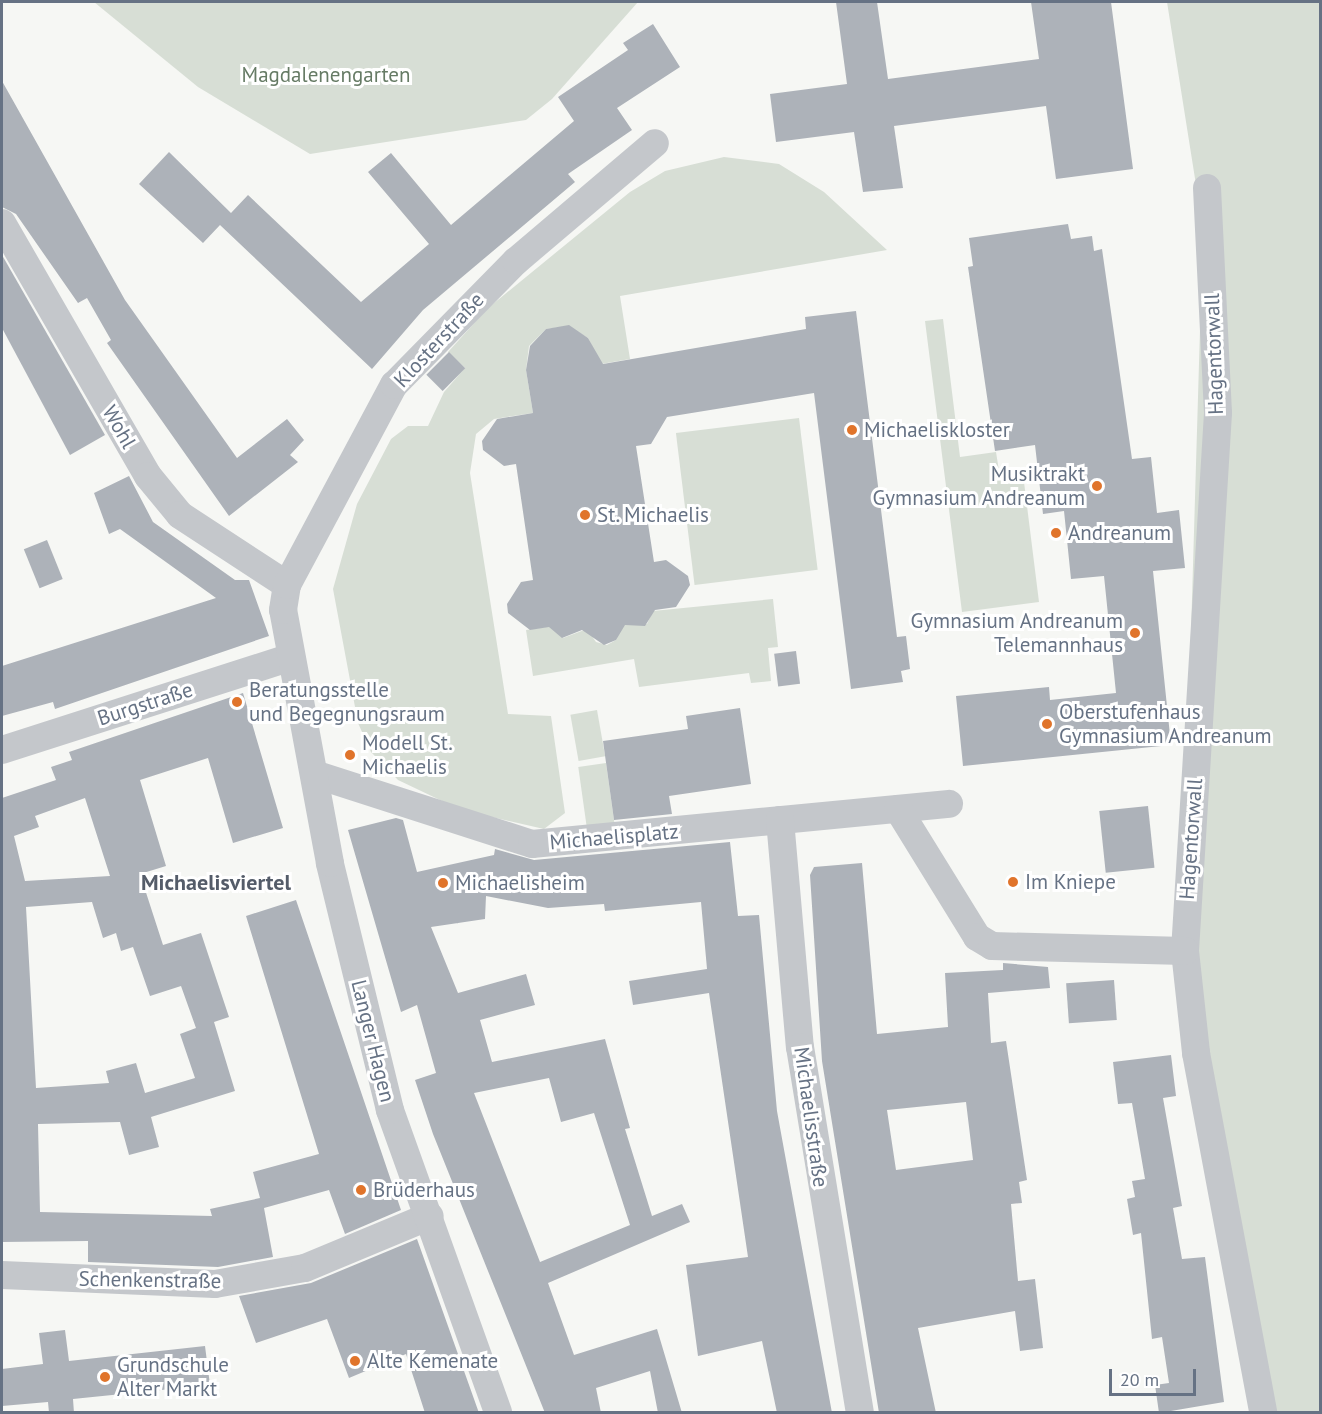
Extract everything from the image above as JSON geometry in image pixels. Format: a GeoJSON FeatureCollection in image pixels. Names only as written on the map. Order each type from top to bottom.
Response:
{"type":"FeatureCollection","features":[{"type":"Feature","properties":{"kind":"street","name":"Klosterstraße"},"geometry":{"type":"LineString","coordinates":[[288,658],[283,610],[287,585],[394,385],[524,254],[655,143]]}},
{"type":"Feature","properties":{"kind":"street","name":"Hagentorwall"},"geometry":{"type":"LineString","coordinates":[[1207,188],[1218,413],[1185,951],[1196,1053],[1263,1413]]}},
{"type":"Feature","properties":{"kind":"street","name":"Wohl"},"geometry":{"type":"LineString","coordinates":[[2,224],[148,476],[180,515],[287,585]]}},
{"type":"Feature","properties":{"kind":"street","name":"Burgstraße"},"geometry":{"type":"LineString","coordinates":[[2,750],[288,658]]}},
{"type":"Feature","properties":{"kind":"street","name":"Langer Hagen"},"geometry":{"type":"LineString","coordinates":[[288,658],[314,774],[330,863],[390,1110],[430,1216],[498,1413]]}},
{"type":"Feature","properties":{"kind":"street","name":"Michaelisplatz"},"geometry":{"type":"LineString","coordinates":[[314,774],[532,844],[780,820]]}},
{"type":"Feature","properties":{"kind":"street"},"geometry":{"type":"LineString","coordinates":[[780,820],[949,804]]}},
{"type":"Feature","properties":{"kind":"street"},"geometry":{"type":"LineString","coordinates":[[898,809],[978,937],[992,946],[1185,951]]}},
{"type":"Feature","properties":{"kind":"street","name":"Michaelisstraße"},"geometry":{"type":"LineString","coordinates":[[780,820],[800,1047],[860,1413]]}},
{"type":"Feature","properties":{"kind":"street","name":"Schenkenstraße"},"geometry":{"type":"LineString","coordinates":[[2,1275],[215,1284],[305,1268],[430,1216]]}},
{"type":"Feature","properties":{"kind":"green space","name":"Magdalenengarten"},"geometry":{"type":"Polygon","coordinates":[[[94,2],[638,2],[552,99],[526,120],[310,154],[198,87],[94,2]]]}},
{"type":"Feature","properties":{"kind":"green space"},"geometry":{"type":"Polygon","coordinates":[[[1167,2],[1320,2],[1320,1412],[1271,1412],[1193,1043],[1187,767],[1203,229],[1167,2]]]}},
{"type":"Feature","properties":{"kind":"green space"},"geometry":{"type":"Polygon","coordinates":[[[724,157],[779,164],[824,192],[887,250],[620,296],[630,359],[601,364],[588,338],[569,326],[546,329],[529,346],[526,370],[533,413],[494,419],[476,434],[470,473],[508,714],[551,716],[565,813],[544,829],[461,810],[398,780],[371,752],[358,723],[333,589],[357,504],[391,439],[408,426],[428,426],[444,392],[465,368],[448,352],[488,308],[630,192],[665,171],[724,157]]]}},
{"type":"Feature","properties":{"kind":"green space"},"geometry":{"type":"Polygon","coordinates":[[[943,319],[960,457],[996,452],[1000,477],[1023,474],[1039,602],[962,612],[925,321],[943,319]]]}},
{"type":"Feature","properties":{"kind":"green space"},"geometry":{"type":"Polygon","coordinates":[[[799,418],[818,570],[695,585],[676,433],[799,418]]]}},
{"type":"Feature","properties":{"kind":"green space"},"geometry":{"type":"Polygon","coordinates":[[[773,599],[778,647],[768,648],[771,681],[751,683],[749,673],[639,687],[634,659],[533,676],[526,630],[552,626],[563,638],[587,629],[596,642],[607,645],[616,640],[620,624],[647,624],[653,611],[773,599]]]}},
{"type":"Feature","properties":{"kind":"green space"},"geometry":{"type":"Polygon","coordinates":[[[597,710],[605,756],[579,761],[570,715],[597,710]]]}},
{"type":"Feature","properties":{"kind":"green space"},"geometry":{"type":"Polygon","coordinates":[[[606,763],[615,825],[587,829],[578,767],[606,763]]]}},
{"type":"Feature","properties":{"kind":"building"},"geometry":{"type":"Polygon","coordinates":[[[836,2],[877,2],[888,79],[1039,59],[1031,2],[1111,2],[1133,169],[1056,179],[1046,106],[894,126],[903,188],[863,192],[854,132],[776,142],[770,94],[847,84],[836,2]]]}},
{"type":"Feature","properties":{"kind":"building"},"geometry":{"type":"Polygon","coordinates":[[[653,24],[680,67],[617,108],[632,130],[568,174],[575,182],[423,310],[372,369],[220,225],[203,243],[139,184],[169,152],[231,213],[248,195],[361,302],[429,244],[368,172],[391,153],[451,225],[574,121],[558,97],[628,50],[623,43],[653,24]]]}},
{"type":"Feature","properties":{"kind":"building"},"geometry":{"type":"Polygon","coordinates":[[[2,81],[125,300],[237,458],[287,419],[304,440],[290,455],[298,462],[229,516],[107,343],[111,340],[87,298],[78,303],[16,214],[2,207],[2,81]]]}},
{"type":"Feature","properties":{"kind":"building"},"geometry":{"type":"Polygon","coordinates":[[[1068,224],[1071,239],[1092,236],[1094,251],[1102,249],[1132,459],[1151,457],[1157,513],[1179,510],[1185,568],[1153,571],[1171,745],[963,766],[956,696],[1049,687],[1050,700],[1116,693],[1104,576],[1071,579],[1064,511],[1043,514],[1035,445],[995,451],[968,267],[973,266],[969,238],[1068,224]]]}},
{"type":"Feature","properties":{"kind":"building"},"geometry":{"type":"Polygon","coordinates":[[[2,255],[105,435],[70,455],[2,328],[2,255]]]}},
{"type":"Feature","properties":{"kind":"building"},"geometry":{"type":"Polygon","coordinates":[[[856,311],[897,637],[906,636],[910,669],[901,671],[903,682],[851,689],[814,393],[667,417],[651,444],[636,446],[654,562],[666,560],[688,576],[690,585],[676,607],[655,610],[645,626],[625,625],[616,640],[604,645],[582,630],[562,638],[549,627],[530,630],[508,613],[507,604],[521,582],[533,580],[516,464],[504,466],[483,450],[482,441],[497,419],[533,413],[526,370],[530,346],[546,329],[569,325],[588,338],[603,364],[806,329],[805,317],[856,311]]]}},
{"type":"Feature","properties":{"kind":"building"},"geometry":{"type":"Polygon","coordinates":[[[449,352],[465,368],[443,391],[426,375],[449,352]]]}},
{"type":"Feature","properties":{"kind":"building"},"geometry":{"type":"Polygon","coordinates":[[[129,476],[153,522],[235,580],[249,580],[269,636],[55,709],[53,702],[2,716],[2,666],[216,598],[120,529],[109,534],[94,493],[129,476]]]}},
{"type":"Feature","properties":{"kind":"building"},"geometry":{"type":"Polygon","coordinates":[[[47,540],[63,579],[40,588],[24,549],[47,540]]]}},
{"type":"Feature","properties":{"kind":"building"},"geometry":{"type":"Polygon","coordinates":[[[796,651],[800,684],[778,686],[774,654],[796,651]]]}},
{"type":"Feature","properties":{"kind":"building"},"geometry":{"type":"Polygon","coordinates":[[[243,693],[283,828],[233,843],[208,758],[140,780],[166,866],[140,874],[163,945],[201,933],[229,1017],[214,1022],[235,1091],[151,1117],[159,1147],[129,1155],[120,1122],[38,1124],[40,1212],[212,1216],[210,1209],[260,1198],[253,1172],[319,1154],[246,916],[296,900],[401,1210],[345,1234],[329,1190],[264,1208],[273,1257],[218,1267],[88,1262],[88,1241],[2,1242],[2,798],[56,780],[51,767],[72,760],[69,752],[243,693]],[[85,798],[35,816],[39,827],[14,836],[25,881],[110,876],[85,798]],[[92,902],[26,907],[36,1088],[109,1083],[106,1071],[136,1063],[145,1093],[195,1078],[180,1034],[196,1028],[181,986],[150,996],[133,947],[121,951],[116,933],[103,938],[92,902]]]}},
{"type":"Feature","properties":{"kind":"building"},"geometry":{"type":"Polygon","coordinates":[[[740,708],[751,784],[669,796],[672,814],[614,820],[603,741],[688,729],[686,716],[740,708]]]}},
{"type":"Feature","properties":{"kind":"building"},"geometry":{"type":"Polygon","coordinates":[[[1148,806],[1154,868],[1106,873],[1099,811],[1148,806]]]}},
{"type":"Feature","properties":{"kind":"building"},"geometry":{"type":"Polygon","coordinates":[[[396,818],[403,820],[417,872],[494,855],[495,849],[534,860],[730,842],[738,916],[759,915],[777,1111],[832,1413],[777,1413],[762,1341],[698,1356],[686,1265],[748,1257],[709,993],[633,1005],[629,981],[707,969],[701,902],[605,911],[604,904],[548,908],[486,896],[485,919],[431,927],[458,993],[526,974],[535,1005],[480,1020],[492,1062],[605,1039],[630,1128],[625,1129],[652,1216],[682,1204],[690,1222],[548,1283],[574,1355],[657,1329],[682,1413],[658,1413],[650,1371],[596,1388],[601,1413],[545,1413],[433,1134],[415,1080],[436,1073],[417,1005],[401,1012],[348,830],[396,818]],[[549,1078],[474,1093],[540,1262],[630,1225],[594,1113],[561,1122],[549,1078]]]}},
{"type":"Feature","properties":{"kind":"building"},"geometry":{"type":"Polygon","coordinates":[[[862,863],[877,1034],[948,1027],[945,973],[1003,970],[1003,963],[1048,967],[1050,988],[988,993],[991,1043],[1006,1041],[1027,1180],[1019,1182],[1022,1203],[1011,1204],[1018,1281],[1035,1279],[1043,1348],[1020,1351],[1015,1311],[918,1328],[936,1413],[879,1413],[822,1061],[810,875],[814,867],[862,863]],[[966,1102],[887,1110],[896,1170],[973,1160],[966,1102]]]}},
{"type":"Feature","properties":{"kind":"building"},"geometry":{"type":"Polygon","coordinates":[[[1114,980],[1117,1020],[1069,1023],[1066,983],[1114,980]]]}},
{"type":"Feature","properties":{"kind":"building"},"geometry":{"type":"Polygon","coordinates":[[[1171,1055],[1176,1096],[1163,1098],[1182,1206],[1173,1208],[1182,1259],[1205,1257],[1224,1402],[1159,1413],[1155,1385],[1169,1383],[1162,1337],[1152,1339],[1141,1233],[1133,1235],[1127,1199],[1135,1197],[1132,1181],[1145,1179],[1132,1103],[1118,1104],[1113,1062],[1171,1055]]]}},
{"type":"Feature","properties":{"kind":"building"},"geometry":{"type":"Polygon","coordinates":[[[417,1239],[479,1413],[425,1413],[406,1354],[349,1378],[327,1319],[256,1343],[239,1296],[311,1283],[417,1239]]]}},
{"type":"Feature","properties":{"kind":"building","name":"Grundschule Alter Markt"},"geometry":{"type":"Polygon","coordinates":[[[65,1330],[69,1361],[205,1346],[210,1385],[73,1399],[74,1413],[49,1413],[48,1402],[2,1406],[2,1369],[43,1364],[39,1333],[65,1330]]]}},
{"type":"Feature","properties":{"kind":"place","name":"Michaeliskloster"},"geometry":{"type":"Point","coordinates":[852,430]}},
{"type":"Feature","properties":{"kind":"place","name":"Musiktrakt Gymnasium Andreanum"},"geometry":{"type":"Point","coordinates":[1097,486]}},
{"type":"Feature","properties":{"kind":"place","name":"St. Michaelis"},"geometry":{"type":"Point","coordinates":[585,515]}},
{"type":"Feature","properties":{"kind":"place","name":"Andreanum"},"geometry":{"type":"Point","coordinates":[1056,533]}},
{"type":"Feature","properties":{"kind":"place","name":"Gymnasium Andreanum Telemannhaus"},"geometry":{"type":"Point","coordinates":[1135,633]}},
{"type":"Feature","properties":{"kind":"place","name":"Beratungsstelle und Begegnungsraum"},"geometry":{"type":"Point","coordinates":[237,702]}},
{"type":"Feature","properties":{"kind":"place","name":"Oberstufenhaus Gymnasium Andreanum"},"geometry":{"type":"Point","coordinates":[1047,724]}},
{"type":"Feature","properties":{"kind":"place","name":"Modell St. Michaelis"},"geometry":{"type":"Point","coordinates":[350,755]}},
{"type":"Feature","properties":{"kind":"place","name":"Im Kniepe"},"geometry":{"type":"Point","coordinates":[1013,882]}},
{"type":"Feature","properties":{"kind":"place","name":"Michaelisheim"},"geometry":{"type":"Point","coordinates":[443,883]}},
{"type":"Feature","properties":{"kind":"place","name":"Brüderhaus"},"geometry":{"type":"Point","coordinates":[361,1190]}},
{"type":"Feature","properties":{"kind":"place","name":"Alte Kemenate"},"geometry":{"type":"Point","coordinates":[355,1361]}},
{"type":"Feature","properties":{"kind":"place","name":"Grundschule Alter Markt"},"geometry":{"type":"Point","coordinates":[105,1377]}},
{"type":"Feature","properties":{"kind":"district","name":"Michaelisviertel"},"geometry":{"type":"Point","coordinates":[216,883]}}]}
